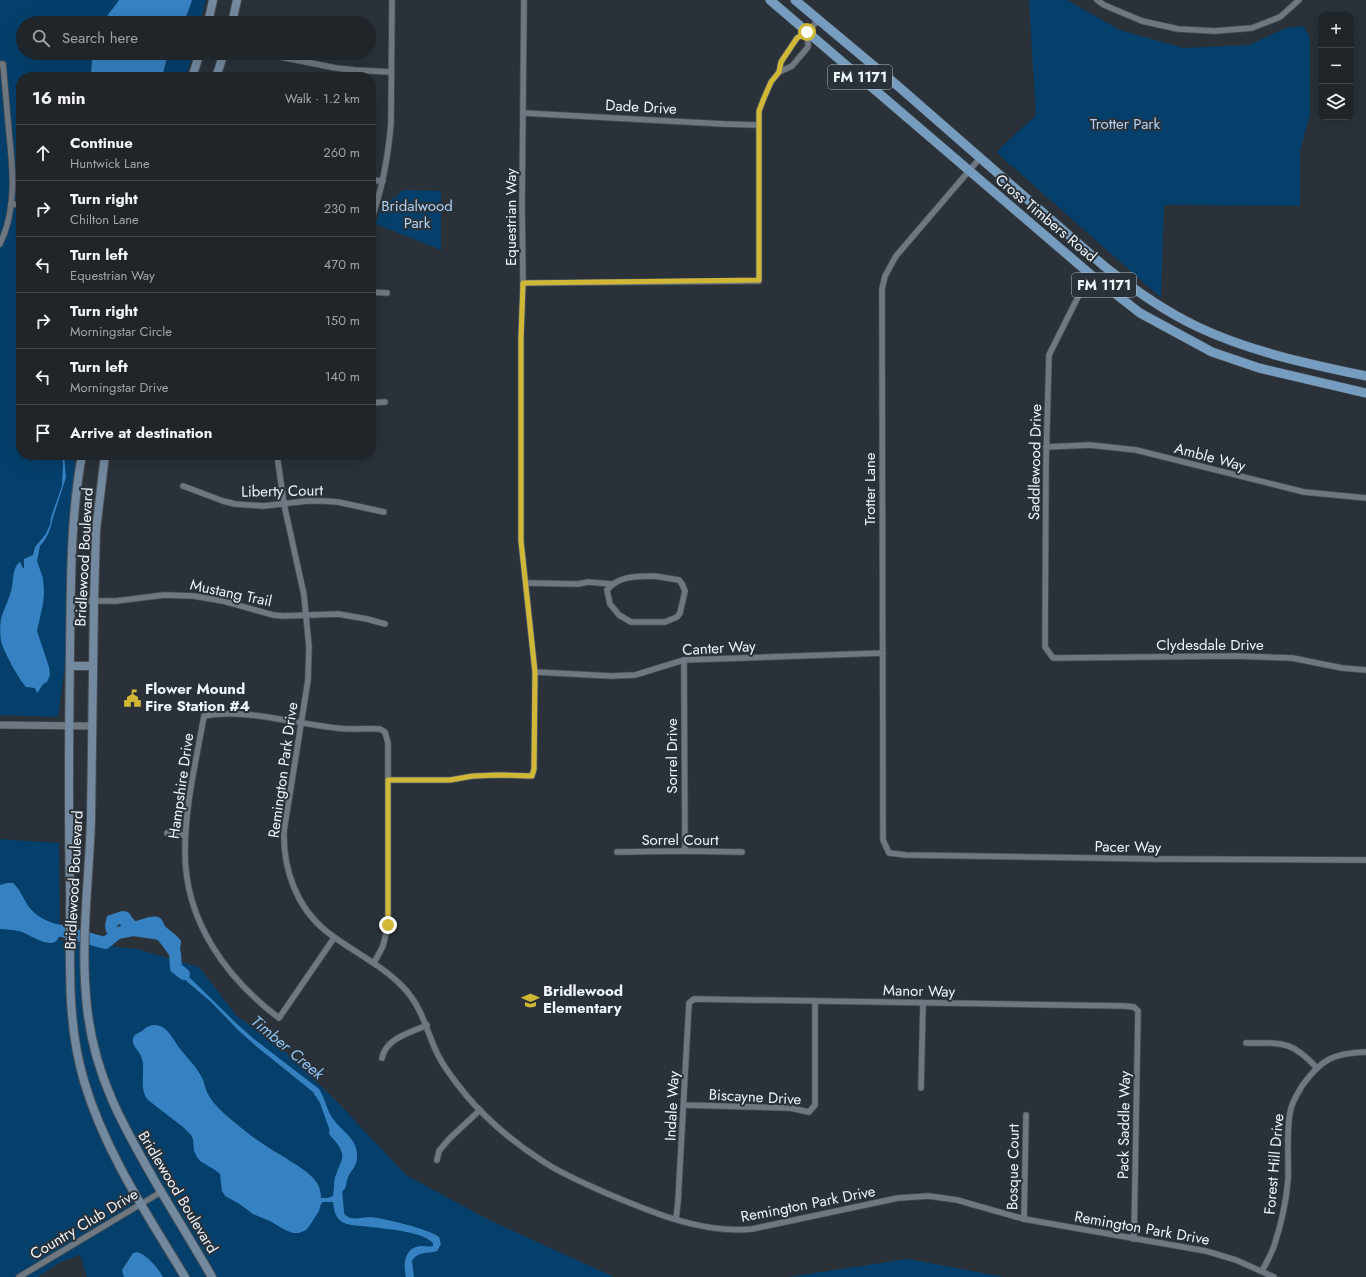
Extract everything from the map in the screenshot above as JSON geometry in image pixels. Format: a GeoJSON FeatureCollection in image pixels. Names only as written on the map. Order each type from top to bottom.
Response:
{"type":"FeatureCollection","features":[{"type":"Feature","properties":{"kind":"main road"},"geometry":{"type":"LineString","coordinates":[[210,16],[213,0]]}},
{"type":"Feature","properties":{"kind":"main road"},"geometry":{"type":"LineString","coordinates":[[234,16],[237,0]]}},
{"type":"Feature","properties":{"kind":"main road","name":"Cross Timbers Road"},"geometry":{"type":"LineString","coordinates":[[770,0],[1094,277],[1140,313],[1212,352],[1259,368],[1366,393]]}},
{"type":"Feature","properties":{"kind":"main road","name":"Cross Timbers Road"},"geometry":{"type":"LineString","coordinates":[[795,0],[899,87],[1126,284],[1164,309],[1196,326],[1232,341],[1279,356],[1366,376]]}},
{"type":"Feature","properties":{"kind":"main road"},"geometry":{"type":"LineString","coordinates":[[194,72],[198,60]]}},
{"type":"Feature","properties":{"kind":"main road"},"geometry":{"type":"LineString","coordinates":[[218,72],[222,60]]}},
{"type":"Feature","properties":{"kind":"main road","name":"Bridlewood Boulevard"},"geometry":{"type":"LineString","coordinates":[[81,460],[74,518],[71,601],[68,817],[70,920],[69,962],[72,1021],[84,1080],[102,1131],[141,1204],[185,1277]]}},
{"type":"Feature","properties":{"kind":"main road","name":"Bridlewood Boulevard"},"geometry":{"type":"LineString","coordinates":[[105,460],[100,490],[96,530],[90,850],[85,916],[84,963],[87,1013],[103,1078],[121,1121],[161,1192],[212,1277]]}},
{"type":"Feature","properties":{"kind":"main road"},"geometry":{"type":"LineString","coordinates":[[70,666],[93,666]]}},
{"type":"Feature","properties":{"kind":"street"},"geometry":{"type":"LineString","coordinates":[[376,204],[383,181],[391,123],[392,0]]}},
{"type":"Feature","properties":{"kind":"street","name":"Equestrian Way"},"geometry":{"type":"LineString","coordinates":[[388,780],[450,780],[473,776],[498,775],[532,776],[534,761],[535,672],[521,541],[524,0]]}},
{"type":"Feature","properties":{"kind":"street"},"geometry":{"type":"LineString","coordinates":[[1097,0],[1142,21],[1178,29],[1215,31],[1252,28],[1280,17],[1299,0]]}},
{"type":"Feature","properties":{"kind":"street"},"geometry":{"type":"LineString","coordinates":[[779,72],[781,62],[797,38],[808,32],[818,20]]}},
{"type":"Feature","properties":{"kind":"street"},"geometry":{"type":"LineString","coordinates":[[523,283],[759,280],[759,111],[771,82],[779,72],[792,66],[808,47],[808,32]]}},
{"type":"Feature","properties":{"kind":"street"},"geometry":{"type":"LineString","coordinates":[[293,60],[316,65],[391,72]]}},
{"type":"Feature","properties":{"kind":"street"},"geometry":{"type":"LineString","coordinates":[[0,244],[6,229],[11,204],[13,174],[2,64]]}},
{"type":"Feature","properties":{"kind":"street","name":"Dade Drive"},"geometry":{"type":"LineString","coordinates":[[523,113],[758,125]]}},
{"type":"Feature","properties":{"kind":"street","name":"Trotter Lane"},"geometry":{"type":"LineString","coordinates":[[889,853],[883,840],[882,289],[885,276],[896,256],[980,158]]}},
{"type":"Feature","properties":{"kind":"street"},"geometry":{"type":"LineString","coordinates":[[376,180],[383,181]]}},
{"type":"Feature","properties":{"kind":"street"},"geometry":{"type":"LineString","coordinates":[[11,204],[16,204]]}},
{"type":"Feature","properties":{"kind":"street","name":"Saddlewood Drive"},"geometry":{"type":"LineString","coordinates":[[1053,658],[1045,647],[1046,447],[1049,355],[1080,293],[1094,277]]}},
{"type":"Feature","properties":{"kind":"street"},"geometry":{"type":"LineString","coordinates":[[376,292],[387,293]]}},
{"type":"Feature","properties":{"kind":"street"},"geometry":{"type":"LineString","coordinates":[[376,403],[385,402]]}},
{"type":"Feature","properties":{"kind":"street","name":"Amble Way"},"geometry":{"type":"LineString","coordinates":[[1046,447],[1090,445],[1136,450],[1304,492],[1366,498]]}},
{"type":"Feature","properties":{"kind":"street","name":"Remington Park Drive"},"geometry":{"type":"LineString","coordinates":[[278,460],[284,504],[304,595],[309,661],[302,723],[285,824],[285,857],[292,882],[303,905],[313,920],[334,938],[374,963],[405,988],[417,1003],[439,1057],[457,1085],[480,1110],[512,1140],[542,1162],[578,1180],[630,1203],[700,1226],[742,1230],[774,1225],[898,1198],[929,1196],[957,1200],[1024,1219],[1206,1251],[1236,1260],[1274,1277]]}},
{"type":"Feature","properties":{"kind":"street","name":"Liberty Court"},"geometry":{"type":"LineString","coordinates":[[183,486],[235,504],[263,506],[307,501],[338,502],[384,512]]}},
{"type":"Feature","properties":{"kind":"street"},"geometry":{"type":"LineString","coordinates":[[526,583],[578,584],[588,582],[611,584],[627,577],[654,576],[678,580],[682,584],[685,592],[680,613],[677,617],[665,622],[631,622],[619,615],[610,604],[607,590],[611,584]]}},
{"type":"Feature","properties":{"kind":"street","name":"Mustang Trail"},"geometry":{"type":"LineString","coordinates":[[71,601],[116,601],[164,595],[194,596],[222,601],[283,616],[325,613],[350,615],[385,624]]}},
{"type":"Feature","properties":{"kind":"street","name":"Canter Way"},"geometry":{"type":"LineString","coordinates":[[535,672],[611,676],[635,675],[684,660],[883,653]]}},
{"type":"Feature","properties":{"kind":"street","name":"Clydesdale Drive"},"geometry":{"type":"LineString","coordinates":[[1053,658],[1234,656],[1292,658],[1342,668],[1366,670]]}},
{"type":"Feature","properties":{"kind":"street","name":"Sorrel Drive"},"geometry":{"type":"LineString","coordinates":[[684,660],[685,851]]}},
{"type":"Feature","properties":{"kind":"street","name":"Hampshire Drive"},"geometry":{"type":"LineString","coordinates":[[302,723],[216,713],[204,716],[187,814],[185,835],[185,854],[190,888],[195,908],[210,943],[234,977],[265,1007],[280,1018],[334,938]]}},
{"type":"Feature","properties":{"kind":"street"},"geometry":{"type":"LineString","coordinates":[[302,723],[338,728],[380,729],[385,732],[388,743],[387,931],[383,946],[374,963]]}},
{"type":"Feature","properties":{"kind":"street"},"geometry":{"type":"LineString","coordinates":[[0,725],[92,726]]}},
{"type":"Feature","properties":{"kind":"street"},"geometry":{"type":"LineString","coordinates":[[167,833],[185,835]]}},
{"type":"Feature","properties":{"kind":"street","name":"Sorrel Court"},"geometry":{"type":"LineString","coordinates":[[617,852],[742,852]]}},
{"type":"Feature","properties":{"kind":"street","name":"Pacer Way"},"geometry":{"type":"LineString","coordinates":[[889,853],[906,855],[1140,859],[1366,860]]}},
{"type":"Feature","properties":{"kind":"street","name":"Indale Way"},"geometry":{"type":"LineString","coordinates":[[676,1219],[689,1003],[694,999],[698,999]]}},
{"type":"Feature","properties":{"kind":"street","name":"Manor Way"},"geometry":{"type":"LineString","coordinates":[[698,999],[1125,1006],[1134,1007],[1138,1011]]}},
{"type":"Feature","properties":{"kind":"street","name":"Biscayne Drive"},"geometry":{"type":"LineString","coordinates":[[684,1105],[790,1108],[809,1112],[813,1109],[815,1105],[815,1001]]}},
{"type":"Feature","properties":{"kind":"street"},"geometry":{"type":"LineString","coordinates":[[921,1088],[923,1003]]}},
{"type":"Feature","properties":{"kind":"street","name":"Pack Saddle Way"},"geometry":{"type":"LineString","coordinates":[[1134,1239],[1138,1011]]}},
{"type":"Feature","properties":{"kind":"street"},"geometry":{"type":"LineString","coordinates":[[382,1058],[383,1051],[388,1044],[427,1025]]}},
{"type":"Feature","properties":{"kind":"street"},"geometry":{"type":"LineString","coordinates":[[1246,1043],[1275,1043],[1289,1046],[1300,1051],[1317,1068]]}},
{"type":"Feature","properties":{"kind":"street","name":"Forest Hill Drive"},"geometry":{"type":"LineString","coordinates":[[1262,1271],[1274,1248],[1283,1215],[1288,1180],[1290,1112],[1299,1091],[1312,1072],[1331,1058],[1347,1053],[1366,1052]]}},
{"type":"Feature","properties":{"kind":"street"},"geometry":{"type":"LineString","coordinates":[[437,1160],[439,1151],[444,1145],[480,1110]]}},
{"type":"Feature","properties":{"kind":"street","name":"Bosque Court"},"geometry":{"type":"LineString","coordinates":[[1024,1219],[1026,1115]]}},
{"type":"Feature","properties":{"kind":"street","name":"Country Club Drive"},"geometry":{"type":"LineString","coordinates":[[19,1277],[161,1192]]}},
{"type":"Feature","properties":{"kind":"green space"},"geometry":{"type":"Polygon","coordinates":[[[0,0],[206,0],[202,16],[16,16],[16,60],[191,60],[187,72],[16,72],[16,460],[76,460],[69,533],[65,666],[58,717],[0,715],[0,0]]]}},
{"type":"Feature","properties":{"kind":"green space","name":"Trotter Park"},"geometry":{"type":"Polygon","coordinates":[[[1029,0],[1067,0],[1120,30],[1183,48],[1249,45],[1286,28],[1304,26],[1310,39],[1310,115],[1300,150],[1300,206],[1164,205],[1161,298],[996,152],[1036,115],[1029,0]]]}},
{"type":"Feature","properties":{"kind":"green space","name":"Bridalwood Park"},"geometry":{"type":"Polygon","coordinates":[[[402,190],[441,191],[441,250],[376,224],[381,206],[397,196],[402,190]]]}},
{"type":"Feature","properties":{"kind":"green space"},"geometry":{"type":"Polygon","coordinates":[[[0,839],[59,843],[60,941],[137,949],[199,967],[236,1015],[287,1053],[341,1106],[406,1175],[489,1220],[614,1277],[87,1277],[80,1255],[59,1263],[38,1277],[0,1277],[0,839]]]}},
{"type":"Feature","properties":{"kind":"green space"},"geometry":{"type":"Polygon","coordinates":[[[908,1259],[1004,1277],[788,1277],[908,1259]]]}},
{"type":"Feature","properties":{"kind":"shaded area"},"geometry":{"type":"Polygon","coordinates":[[[119,0],[192,0],[186,16],[107,16],[119,0]]]}},
{"type":"Feature","properties":{"kind":"shaded area"},"geometry":{"type":"Polygon","coordinates":[[[92,60],[166,60],[163,72],[91,72],[92,60]]]}},
{"type":"Feature","properties":{"kind":"shaded area"},"geometry":{"type":"Polygon","coordinates":[[[63,460],[64,460],[66,477],[49,531],[40,546],[37,561],[43,578],[44,592],[37,631],[49,667],[50,675],[47,682],[42,685],[37,693],[35,688],[26,687],[8,658],[1,641],[1,621],[11,591],[16,567],[20,562],[24,568],[24,559],[33,555],[35,547],[45,535],[50,525],[51,517],[62,486],[63,460]]]}},
{"type":"Feature","properties":{"kind":"shaded area"},"geometry":{"type":"Polygon","coordinates":[[[13,883],[16,886],[32,911],[44,919],[62,926],[62,935],[59,936],[56,941],[47,943],[19,931],[0,929],[0,885],[13,883]]]}},
{"type":"Feature","properties":{"kind":"shaded area"},"geometry":{"type":"Polygon","coordinates":[[[122,911],[128,913],[135,921],[149,917],[156,917],[162,920],[166,927],[181,941],[178,963],[181,970],[254,1039],[319,1089],[333,1120],[351,1138],[356,1148],[356,1163],[347,1178],[343,1189],[344,1213],[346,1216],[352,1218],[370,1217],[395,1222],[416,1227],[439,1237],[441,1244],[437,1251],[420,1254],[412,1261],[414,1277],[406,1277],[406,1258],[415,1247],[433,1246],[433,1243],[427,1239],[420,1235],[400,1231],[355,1226],[344,1223],[336,1216],[333,1202],[323,1202],[321,1204],[319,1211],[306,1230],[299,1233],[293,1233],[285,1230],[270,1221],[253,1214],[225,1196],[222,1191],[220,1174],[200,1161],[197,1157],[194,1151],[193,1139],[191,1135],[148,1100],[143,1089],[142,1060],[133,1043],[133,1038],[147,1027],[159,1025],[168,1031],[197,1069],[208,1094],[216,1105],[230,1119],[253,1137],[311,1175],[318,1185],[321,1198],[333,1196],[335,1177],[349,1164],[350,1154],[346,1145],[330,1131],[320,1103],[313,1092],[256,1046],[211,1002],[177,973],[177,957],[175,953],[155,938],[150,929],[146,927],[136,929],[136,934],[130,936],[120,934],[119,932],[121,925],[119,924],[111,934],[106,932],[105,925],[107,916],[122,911]]]}},
{"type":"Feature","properties":{"kind":"shaded area"},"geometry":{"type":"Polygon","coordinates":[[[137,1252],[152,1262],[163,1277],[124,1277],[122,1270],[133,1253],[137,1252]]]}},
{"type":"Feature","properties":{"kind":"waterway","name":"Timber Creek"},"geometry":{"type":"LineString","coordinates":[[47,929],[62,931],[105,943],[118,933],[133,930],[161,934],[175,953],[176,968],[184,974]]}},
{"type":"Feature","properties":{"kind":"waterway","name":"Timber Creek"},"geometry":{"type":"LineString","coordinates":[[335,1132],[344,1142],[348,1150],[348,1159],[340,1185]]}},
{"type":"Feature","properties":{"kind":"place","name":"Flower Mound Fire Station #4"},"geometry":{"type":"Point","coordinates":[132,698]}},
{"type":"Feature","properties":{"kind":"place","name":"Bridlewood Elementary"},"geometry":{"type":"Point","coordinates":[530,1000]}},
{"type":"Feature","properties":{"kind":"route"},"geometry":{"type":"LineString","coordinates":[[388,925],[388,780],[450,780],[473,776],[498,775],[532,776],[534,769],[535,672],[521,541],[521,338],[523,283],[759,280],[759,111],[771,82],[779,72],[781,62],[797,38],[807,32]]}}]}
